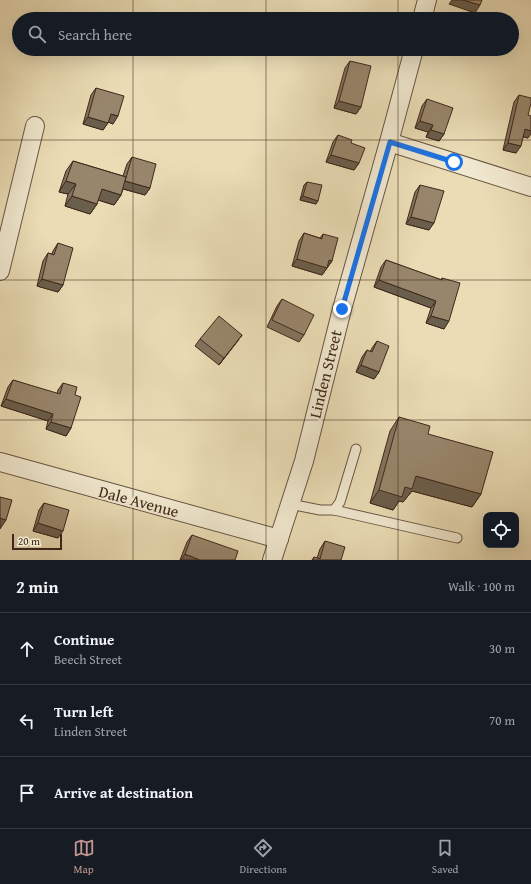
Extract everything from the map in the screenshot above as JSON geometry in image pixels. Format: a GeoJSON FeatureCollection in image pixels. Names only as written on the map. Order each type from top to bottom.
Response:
{"type":"FeatureCollection","features":[{"type":"Feature","properties":{"kind":"street"},"geometry":{"type":"LineString","coordinates":[[424,12],[427,0]]}},
{"type":"Feature","properties":{"kind":"street","name":"Linden Street"},"geometry":{"type":"LineString","coordinates":[[272,560],[304,461],[342,309],[390,142],[412,56]]}},
{"type":"Feature","properties":{"kind":"street"},"geometry":{"type":"LineString","coordinates":[[0,271],[35,126]]}},
{"type":"Feature","properties":{"kind":"street"},"geometry":{"type":"LineString","coordinates":[[390,142],[531,187]]}},
{"type":"Feature","properties":{"kind":"street","name":"Dale Avenue"},"geometry":{"type":"LineString","coordinates":[[0,462],[279,539]]}},
{"type":"Feature","properties":{"kind":"lane"},"geometry":{"type":"LineString","coordinates":[[334,510],[340,502],[356,449]]}},
{"type":"Feature","properties":{"kind":"lane"},"geometry":{"type":"LineString","coordinates":[[290,504],[320,510],[334,510],[457,538]]}},
{"type":"Feature","properties":{"kind":"building"},"geometry":{"type":"Polygon","coordinates":[[[463,0],[482,0],[480,5],[463,0]]]}},
{"type":"Feature","properties":{"kind":"building"},"geometry":{"type":"Polygon","coordinates":[[[350,61],[371,66],[361,107],[339,101],[350,61]]]}},
{"type":"Feature","properties":{"kind":"building"},"geometry":{"type":"Polygon","coordinates":[[[96,88],[124,96],[118,116],[111,114],[108,123],[88,117],[96,88]]]}},
{"type":"Feature","properties":{"kind":"building"},"geometry":{"type":"Polygon","coordinates":[[[519,95],[531,98],[528,115],[531,116],[531,131],[525,129],[521,146],[508,143],[519,95]]]}},
{"type":"Feature","properties":{"kind":"building"},"geometry":{"type":"Polygon","coordinates":[[[427,99],[453,108],[444,134],[431,130],[433,125],[420,121],[427,99]]]}},
{"type":"Feature","properties":{"kind":"building"},"geometry":{"type":"Polygon","coordinates":[[[338,135],[352,140],[351,143],[365,148],[359,163],[331,155],[338,135]]]}},
{"type":"Feature","properties":{"kind":"building"},"geometry":{"type":"Polygon","coordinates":[[[132,157],[156,164],[150,188],[125,181],[132,157]]]}},
{"type":"Feature","properties":{"kind":"building"},"geometry":{"type":"Polygon","coordinates":[[[73,161],[126,177],[121,195],[102,189],[97,204],[72,196],[76,184],[66,181],[73,161]]]}},
{"type":"Feature","properties":{"kind":"building"},"geometry":{"type":"Polygon","coordinates":[[[307,182],[322,185],[318,201],[303,196],[307,182]]]}},
{"type":"Feature","properties":{"kind":"building"},"geometry":{"type":"Polygon","coordinates":[[[420,185],[444,191],[434,223],[411,217],[420,185]]]}},
{"type":"Feature","properties":{"kind":"building"},"geometry":{"type":"Polygon","coordinates":[[[304,233],[322,239],[323,234],[338,238],[332,261],[329,260],[327,268],[297,259],[304,233]]]}},
{"type":"Feature","properties":{"kind":"building"},"geometry":{"type":"Polygon","coordinates":[[[58,243],[73,248],[63,285],[42,279],[48,253],[54,255],[58,243]]]}},
{"type":"Feature","properties":{"kind":"building"},"geometry":{"type":"Polygon","coordinates":[[[386,260],[442,280],[442,278],[460,283],[449,321],[431,316],[436,301],[379,280],[386,260]]]}},
{"type":"Feature","properties":{"kind":"building"},"geometry":{"type":"Polygon","coordinates":[[[282,299],[314,315],[304,335],[272,320],[282,299]]]}},
{"type":"Feature","properties":{"kind":"building"},"geometry":{"type":"Polygon","coordinates":[[[219,316],[242,335],[224,358],[200,339],[219,316]]]}},
{"type":"Feature","properties":{"kind":"building"},"geometry":{"type":"Polygon","coordinates":[[[377,341],[389,346],[379,372],[361,365],[367,350],[372,352],[377,341]]]}},
{"type":"Feature","properties":{"kind":"building"},"geometry":{"type":"Polygon","coordinates":[[[13,380],[60,394],[63,383],[77,387],[75,395],[81,397],[71,428],[51,422],[53,414],[6,399],[13,380]]]}},
{"type":"Feature","properties":{"kind":"building"},"geometry":{"type":"Polygon","coordinates":[[[399,417],[430,426],[428,434],[493,452],[481,494],[416,476],[412,489],[405,487],[402,497],[379,490],[399,417]]]}},
{"type":"Feature","properties":{"kind":"building"},"geometry":{"type":"Polygon","coordinates":[[[0,497],[12,500],[6,520],[0,518],[0,497]]]}},
{"type":"Feature","properties":{"kind":"building"},"geometry":{"type":"Polygon","coordinates":[[[44,503],[69,510],[63,531],[38,523],[44,503]]]}},
{"type":"Feature","properties":{"kind":"building"},"geometry":{"type":"Polygon","coordinates":[[[192,535],[238,551],[235,560],[200,560],[185,554],[192,535]]]}},
{"type":"Feature","properties":{"kind":"building"},"geometry":{"type":"Polygon","coordinates":[[[325,541],[345,547],[341,560],[313,560],[314,557],[320,559],[325,541]]]}},
{"type":"Feature","properties":{"kind":"route"},"geometry":{"type":"LineString","coordinates":[[342,309],[390,142],[454,162]]}}]}
